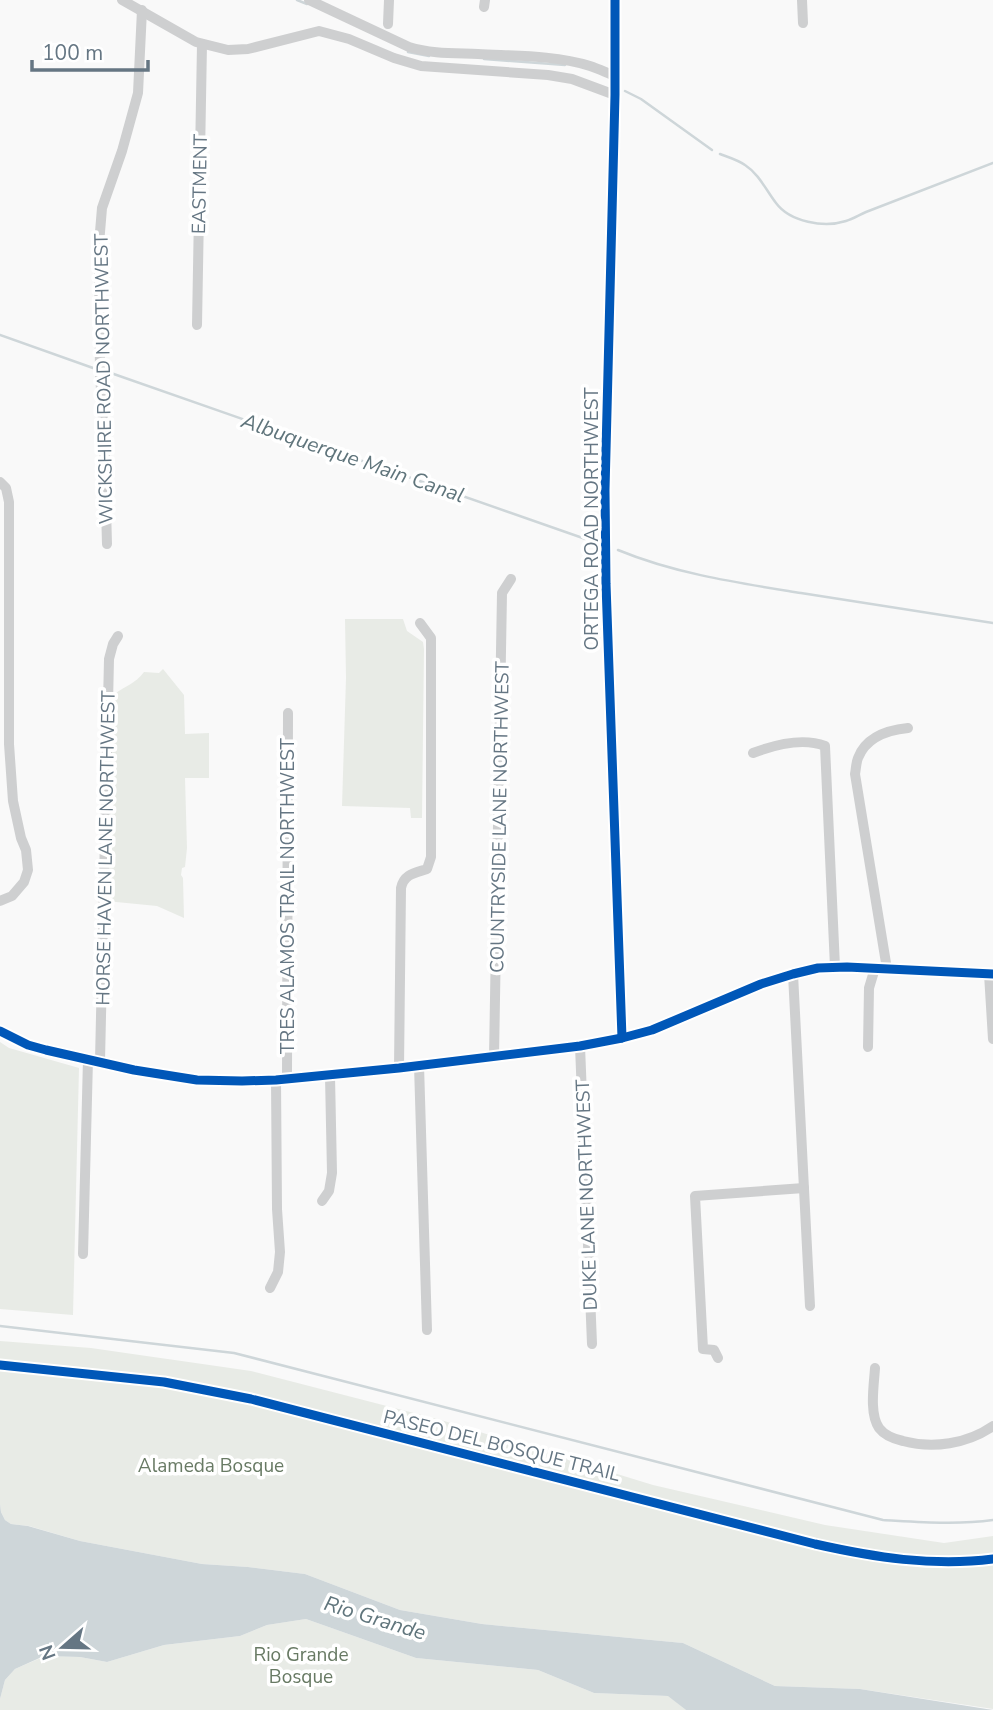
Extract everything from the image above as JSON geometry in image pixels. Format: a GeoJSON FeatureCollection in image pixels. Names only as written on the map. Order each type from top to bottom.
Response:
{"type":"FeatureCollection","features":[{"type":"Feature","properties":{"kind":"street"},"geometry":{"type":"LineString","coordinates":[[122,0],[196,42],[228,50],[248,49],[319,31],[349,39],[421,66],[548,75],[572,79],[615,95]]}},
{"type":"Feature","properties":{"kind":"street"},"geometry":{"type":"LineString","coordinates":[[309,0],[420,51],[553,59],[591,66],[615,76]]}},
{"type":"Feature","properties":{"kind":"street"},"geometry":{"type":"LineString","coordinates":[[388,24],[389,0]]}},
{"type":"Feature","properties":{"kind":"street","name":"ORTEGA ROAD NORTHWEST"},"geometry":{"type":"LineString","coordinates":[[615,0],[605,490],[622,1038]]}},
{"type":"Feature","properties":{"kind":"street"},"geometry":{"type":"LineString","coordinates":[[802,0],[803,23]]}},
{"type":"Feature","properties":{"kind":"street","name":"WICKSHIRE ROAD NORTHWEST"},"geometry":{"type":"LineString","coordinates":[[107,544],[100,374],[99,244],[102,208],[138,93],[142,10]]}},
{"type":"Feature","properties":{"kind":"street","name":"EASTMENT"},"geometry":{"type":"LineString","coordinates":[[197,325],[202,44]]}},
{"type":"Feature","properties":{"kind":"street"},"geometry":{"type":"LineString","coordinates":[[0,901],[12,896],[24,882],[28,870],[26,850],[13,801],[9,744],[10,518],[9,502],[3,485]]}},
{"type":"Feature","properties":{"kind":"street","name":"COUNTRYSIDE LANE NORTHWEST"},"geometry":{"type":"LineString","coordinates":[[494,1056],[502,593],[511,579]]}},
{"type":"Feature","properties":{"kind":"street"},"geometry":{"type":"LineString","coordinates":[[400,1068],[401,888],[407,876],[427,869],[431,858],[430,638],[419,623]]}},
{"type":"Feature","properties":{"kind":"street","name":"HORSE HAVEN LANE NORTHWEST"},"geometry":{"type":"LineString","coordinates":[[100,1061],[109,659],[118,636]]}},
{"type":"Feature","properties":{"kind":"street","name":"TRES ALAMOS TRAIL NORTHWEST"},"geometry":{"type":"LineString","coordinates":[[270,1288],[278,1272],[280,1252],[277,1209],[288,713]]}},
{"type":"Feature","properties":{"kind":"street"},"geometry":{"type":"LineString","coordinates":[[887,969],[855,774],[858,757],[875,737],[890,730],[908,727]]}},
{"type":"Feature","properties":{"kind":"street"},"geometry":{"type":"LineString","coordinates":[[752,754],[767,747],[796,742],[825,746],[835,967]]}},
{"type":"Feature","properties":{"kind":"street"},"geometry":{"type":"LineString","coordinates":[[0,1031],[28,1045],[134,1070],[197,1080],[242,1082],[330,1076],[580,1046],[622,1038],[652,1030],[761,984],[818,968],[835,967],[991,974],[993,1039]]}},
{"type":"Feature","properties":{"kind":"street"},"geometry":{"type":"LineString","coordinates":[[868,1047],[869,988],[875,968]]}},
{"type":"Feature","properties":{"kind":"street"},"geometry":{"type":"LineString","coordinates":[[793,974],[810,1306]]}},
{"type":"Feature","properties":{"kind":"street","name":"DUKE LANE NORTHWEST"},"geometry":{"type":"LineString","coordinates":[[580,1046],[592,1343]]}},
{"type":"Feature","properties":{"kind":"street"},"geometry":{"type":"LineString","coordinates":[[83,1254],[88,1059]]}},
{"type":"Feature","properties":{"kind":"street"},"geometry":{"type":"LineString","coordinates":[[419,1065],[427,1330]]}},
{"type":"Feature","properties":{"kind":"street"},"geometry":{"type":"LineString","coordinates":[[322,1201],[329,1191],[332,1172],[330,1076]]}},
{"type":"Feature","properties":{"kind":"street"},"geometry":{"type":"LineString","coordinates":[[718,1358],[714,1350],[703,1349],[695,1196],[804,1188]]}},
{"type":"Feature","properties":{"kind":"street"},"geometry":{"type":"LineString","coordinates":[[875,1368],[873,1406],[879,1427],[891,1438],[916,1445],[942,1445],[981,1434],[993,1426]]}},
{"type":"Feature","properties":{"kind":"green space"},"geometry":{"type":"Polygon","coordinates":[[[345,619],[403,619],[407,631],[423,642],[422,818],[411,818],[410,808],[342,806],[345,619]]]}},
{"type":"Feature","properties":{"kind":"green space"},"geometry":{"type":"Polygon","coordinates":[[[163,669],[184,695],[185,734],[209,733],[209,778],[185,778],[187,848],[185,867],[182,868],[181,875],[184,918],[157,906],[106,901],[107,868],[112,847],[106,845],[111,697],[137,680],[144,672],[159,673],[163,669]]]}},
{"type":"Feature","properties":{"kind":"green space"},"geometry":{"type":"Polygon","coordinates":[[[0,1042],[9,1048],[79,1068],[73,1315],[0,1309],[0,1042]]]}},
{"type":"Feature","properties":{"kind":"green space","name":"Alameda Bosque"},"geometry":{"type":"Polygon","coordinates":[[[0,1341],[91,1348],[251,1371],[441,1420],[653,1485],[825,1525],[944,1543],[993,1536],[993,1709],[860,1689],[775,1686],[683,1643],[482,1624],[400,1610],[305,1574],[202,1564],[80,1541],[29,1526],[11,1524],[5,1520],[0,1504],[0,1341]]]}},
{"type":"Feature","properties":{"kind":"green space","name":"Rio Grande Bosque"},"geometry":{"type":"Polygon","coordinates":[[[306,1619],[416,1658],[538,1670],[594,1693],[669,1696],[686,1710],[0,1710],[5,1680],[15,1669],[45,1656],[80,1657],[107,1662],[164,1645],[240,1636],[267,1625],[306,1619]]]}},
{"type":"Feature","properties":{"kind":"water","name":"Rio Grande"},"geometry":{"type":"Polygon","coordinates":[[[0,1504],[5,1520],[11,1524],[28,1526],[80,1541],[202,1564],[305,1574],[400,1610],[482,1624],[683,1643],[775,1686],[860,1689],[993,1710],[686,1710],[668,1696],[594,1693],[538,1670],[416,1658],[306,1619],[267,1625],[240,1636],[164,1645],[107,1662],[80,1657],[44,1656],[15,1669],[5,1680],[0,1699],[0,1504]]]}},
{"type":"Feature","properties":{"kind":"waterway"},"geometry":{"type":"LineString","coordinates":[[297,0],[307,4]]}},
{"type":"Feature","properties":{"kind":"waterway"},"geometry":{"type":"LineString","coordinates":[[408,52],[429,56]]}},
{"type":"Feature","properties":{"kind":"waterway"},"geometry":{"type":"LineString","coordinates":[[484,59],[565,65]]}},
{"type":"Feature","properties":{"kind":"waterway"},"geometry":{"type":"LineString","coordinates":[[625,91],[641,99],[712,150]]}},
{"type":"Feature","properties":{"kind":"waterway"},"geometry":{"type":"LineString","coordinates":[[720,154],[750,169],[782,210],[798,219],[828,224],[849,220],[993,163]]}},
{"type":"Feature","properties":{"kind":"waterway","name":"Albuquerque Main Canal"},"geometry":{"type":"LineString","coordinates":[[0,335],[93,368]]}},
{"type":"Feature","properties":{"kind":"waterway","name":"Albuquerque Main Canal"},"geometry":{"type":"LineString","coordinates":[[108,372],[597,543]]}},
{"type":"Feature","properties":{"kind":"waterway","name":"Albuquerque Main Canal"},"geometry":{"type":"LineString","coordinates":[[618,550],[685,572],[731,581],[993,623]]}},
{"type":"Feature","properties":{"kind":"waterway"},"geometry":{"type":"LineString","coordinates":[[0,1326],[234,1353],[883,1520],[952,1523],[993,1520]]}},
{"type":"Feature","properties":{"kind":"cycle path"},"geometry":{"type":"LineString","coordinates":[[615,0],[605,490],[622,1038]]}},
{"type":"Feature","properties":{"kind":"cycle path"},"geometry":{"type":"LineString","coordinates":[[0,1031],[28,1045],[134,1070],[197,1080],[276,1080],[399,1068],[580,1046],[622,1038],[652,1030],[761,984],[818,968],[993,974]]}},
{"type":"Feature","properties":{"kind":"cycle path","name":"PASEO DEL BOSQUE TRAIL"},"geometry":{"type":"LineString","coordinates":[[0,1365],[164,1382],[251,1399],[837,1549],[926,1561],[993,1559]]}}]}
